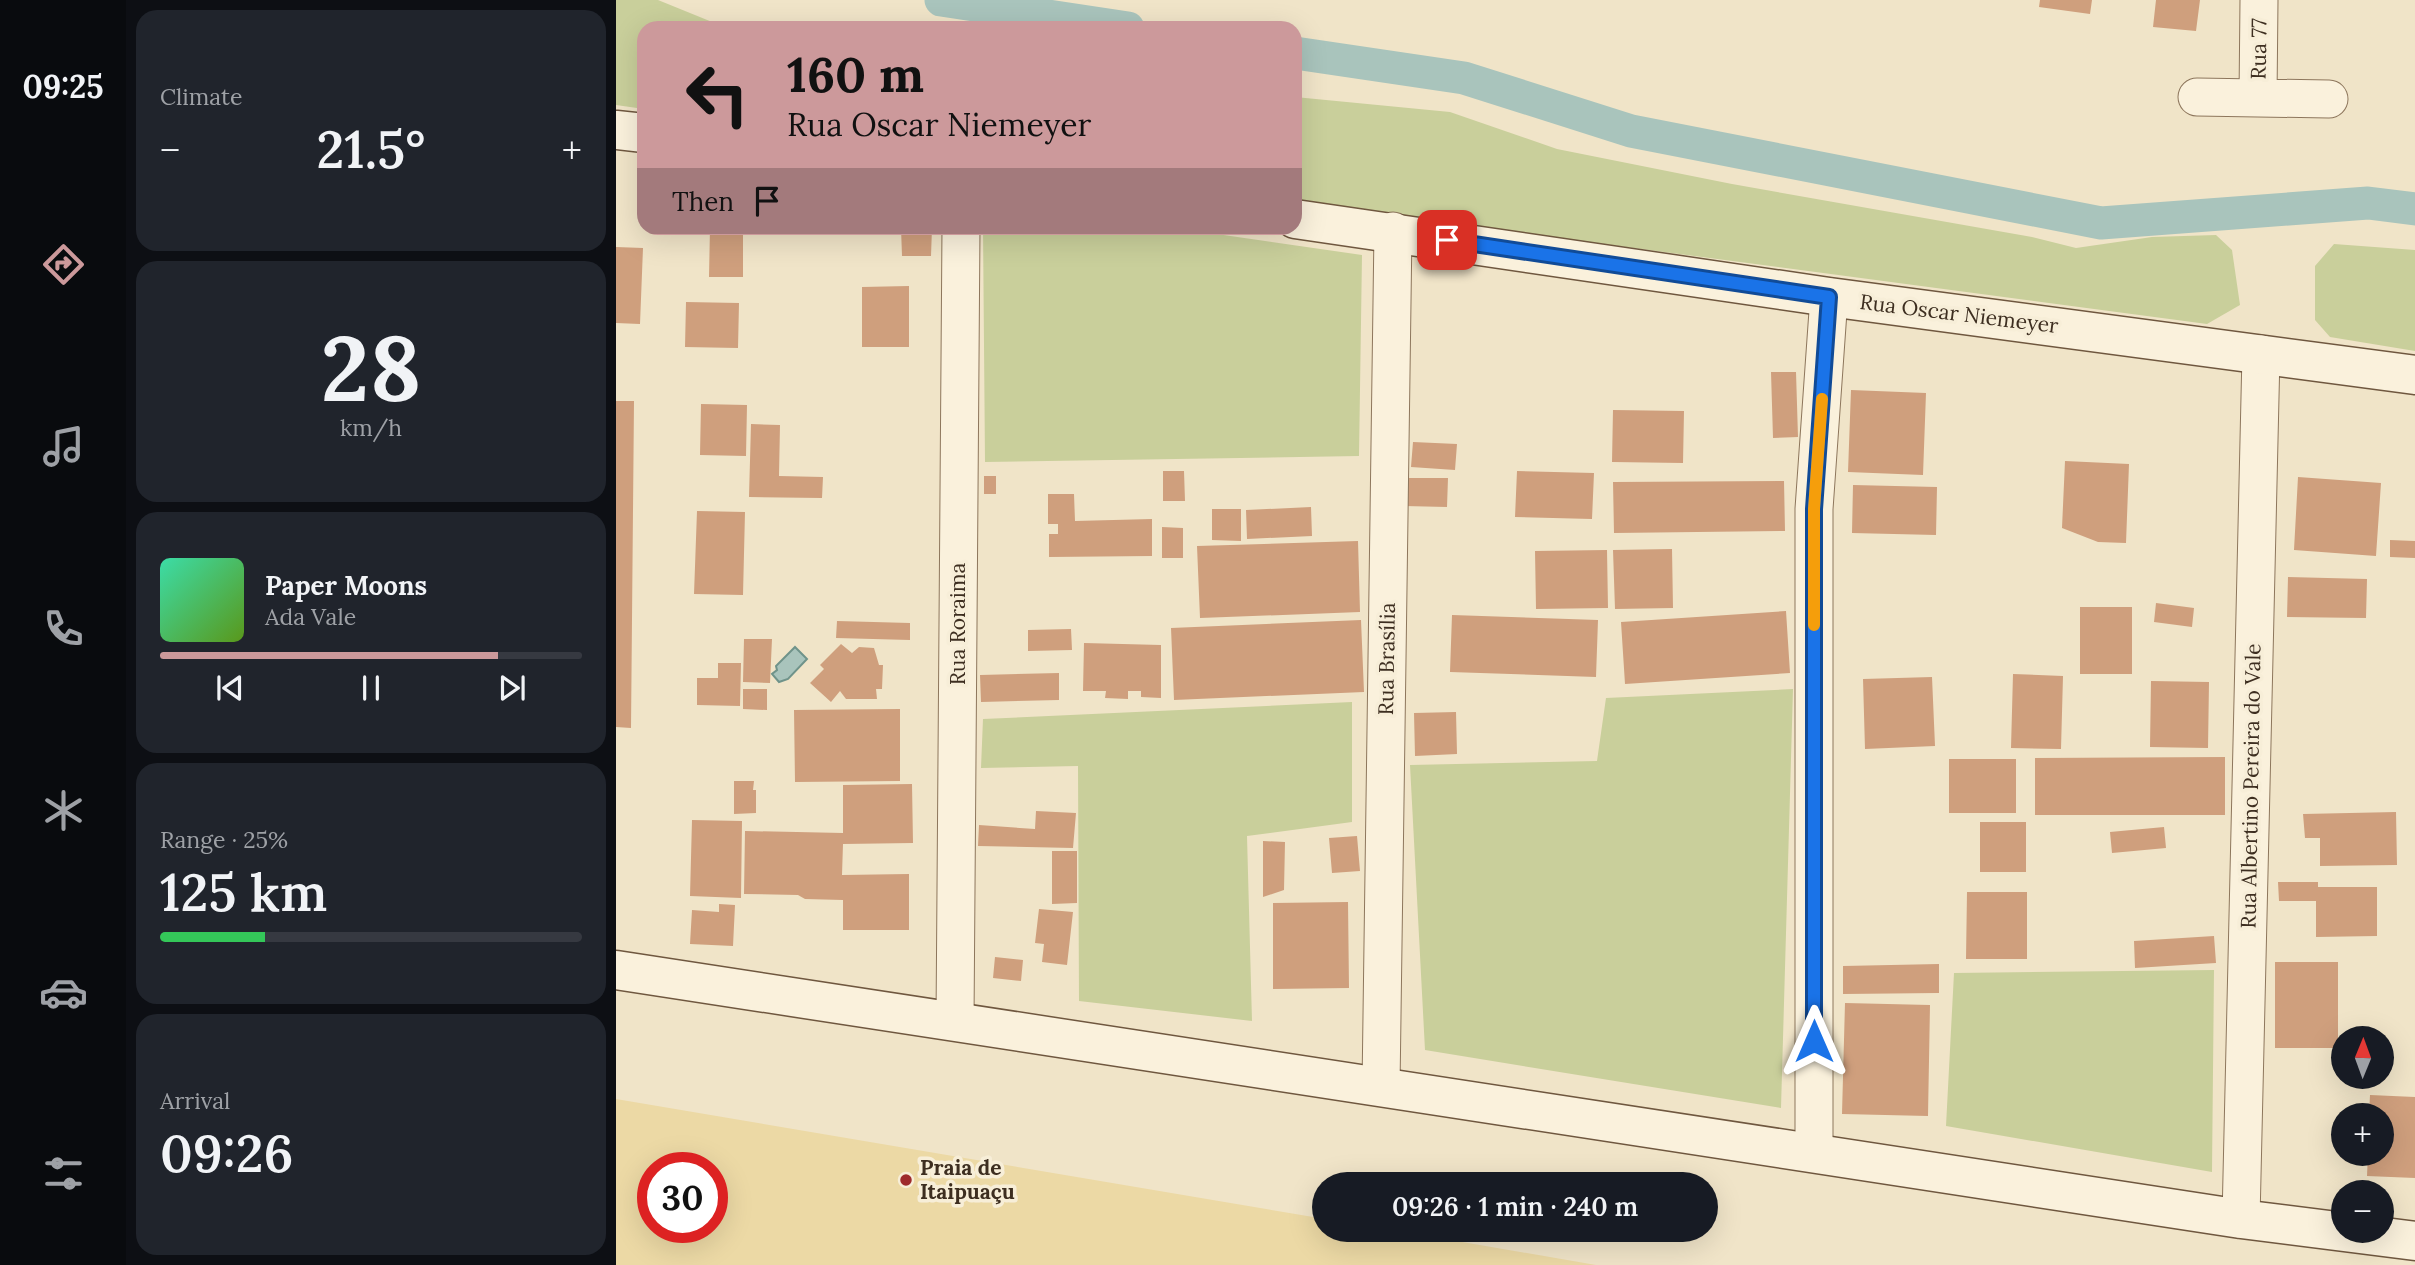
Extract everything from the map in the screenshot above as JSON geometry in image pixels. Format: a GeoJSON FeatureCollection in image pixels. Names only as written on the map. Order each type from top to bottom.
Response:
{"type":"FeatureCollection","features":[{"type":"Feature","properties":{"kind":"street","name":"Rua 77"},"geometry":{"type":"LineString","coordinates":[[2258,98],[2259,0]]}},
{"type":"Feature","properties":{"kind":"street","name":"Rua 77"},"geometry":{"type":"LineString","coordinates":[[2197,97],[2329,99]]}},
{"type":"Feature","properties":{"kind":"street"},"geometry":{"type":"LineString","coordinates":[[616,130],[637,132]]}},
{"type":"Feature","properties":{"kind":"street","name":"Rua Oscar Niemeyer"},"geometry":{"type":"LineString","coordinates":[[1302,220],[1393,231],[1829,297],[2415,375]]}},
{"type":"Feature","properties":{"kind":"street","name":"Rua Brasília"},"geometry":{"type":"LineString","coordinates":[[1381,1087],[1393,231]]}},
{"type":"Feature","properties":{"kind":"street","name":"Rua Roraima"},"geometry":{"type":"LineString","coordinates":[[955,1021],[961,235]]}},
{"type":"Feature","properties":{"kind":"street"},"geometry":{"type":"LineString","coordinates":[[1814,1153],[1814,509],[1829,297]]}},
{"type":"Feature","properties":{"kind":"street","name":"Rua Albertino Pereira do Vale"},"geometry":{"type":"LineString","coordinates":[[2241,1219],[2261,354]]}},
{"type":"Feature","properties":{"kind":"street"},"geometry":{"type":"LineString","coordinates":[[616,970],[2241,1219],[2415,1241]]}},
{"type":"Feature","properties":{"kind":"green space"},"geometry":{"type":"Polygon","coordinates":[[[616,0],[658,0],[710,21],[637,21],[637,108],[616,105],[616,0]]]}},
{"type":"Feature","properties":{"kind":"green space"},"geometry":{"type":"Polygon","coordinates":[[[1302,98],[1450,112],[1557,149],[1732,184],[2032,237],[2076,248],[2152,237],[2216,235],[2232,250],[2240,305],[2207,324],[1302,204],[1302,98]]]}},
{"type":"Feature","properties":{"kind":"green space"},"geometry":{"type":"Polygon","coordinates":[[[983,235],[1223,235],[1362,255],[1359,456],[985,462],[983,235]]]}},
{"type":"Feature","properties":{"kind":"green space"},"geometry":{"type":"Polygon","coordinates":[[[2334,244],[2415,250],[2415,351],[2330,337],[2315,320],[2315,266],[2334,244]]]}},
{"type":"Feature","properties":{"kind":"green space"},"geometry":{"type":"Polygon","coordinates":[[[1793,689],[1781,1108],[1425,1050],[1410,765],[1597,761],[1606,698],[1793,689]]]}},
{"type":"Feature","properties":{"kind":"green space"},"geometry":{"type":"Polygon","coordinates":[[[1352,702],[1352,822],[1247,836],[1252,1021],[1079,1001],[1078,766],[981,768],[983,719],[1352,702]]]}},
{"type":"Feature","properties":{"kind":"green space"},"geometry":{"type":"Polygon","coordinates":[[[2214,970],[2212,1172],[1946,1126],[1954,973],[2214,970]]]}},
{"type":"Feature","properties":{"kind":"sand","name":"Praia de Itaipuaçu"},"geometry":{"type":"Polygon","coordinates":[[[616,1099],[1312,1217],[1312,1242],[1463,1242],[1596,1265],[616,1265],[616,1099]]]}},
{"type":"Feature","properties":{"kind":"water"},"geometry":{"type":"Polygon","coordinates":[[[795,647],[807,659],[788,679],[779,682],[772,674],[777,670],[776,666],[795,647]]]}},
{"type":"Feature","properties":{"kind":"building"},"geometry":{"type":"Polygon","coordinates":[[[2040,0],[2092,0],[2090,14],[2039,7],[2040,0]]]}},
{"type":"Feature","properties":{"kind":"building"},"geometry":{"type":"Polygon","coordinates":[[[2156,0],[2200,0],[2196,31],[2153,27],[2156,0]]]}},
{"type":"Feature","properties":{"kind":"building"},"geometry":{"type":"Polygon","coordinates":[[[710,235],[743,235],[743,277],[709,277],[710,235]]]}},
{"type":"Feature","properties":{"kind":"building"},"geometry":{"type":"Polygon","coordinates":[[[901,235],[932,235],[931,256],[902,256],[901,235]]]}},
{"type":"Feature","properties":{"kind":"building"},"geometry":{"type":"Polygon","coordinates":[[[616,247],[643,248],[640,324],[616,323],[616,247]]]}},
{"type":"Feature","properties":{"kind":"building"},"geometry":{"type":"Polygon","coordinates":[[[909,286],[909,347],[862,347],[862,287],[909,286]]]}},
{"type":"Feature","properties":{"kind":"building"},"geometry":{"type":"Polygon","coordinates":[[[686,302],[739,303],[738,348],[685,347],[686,302]]]}},
{"type":"Feature","properties":{"kind":"building"},"geometry":{"type":"Polygon","coordinates":[[[1771,372],[1796,372],[1798,437],[1773,438],[1771,372]]]}},
{"type":"Feature","properties":{"kind":"building"},"geometry":{"type":"Polygon","coordinates":[[[1851,390],[1926,393],[1923,475],[1848,472],[1851,390]]]}},
{"type":"Feature","properties":{"kind":"building"},"geometry":{"type":"Polygon","coordinates":[[[616,401],[634,401],[631,728],[616,727],[616,401]]]}},
{"type":"Feature","properties":{"kind":"building"},"geometry":{"type":"Polygon","coordinates":[[[701,404],[747,405],[746,456],[700,455],[701,404]]]}},
{"type":"Feature","properties":{"kind":"building"},"geometry":{"type":"Polygon","coordinates":[[[1613,410],[1684,411],[1683,463],[1612,462],[1613,410]]]}},
{"type":"Feature","properties":{"kind":"building"},"geometry":{"type":"Polygon","coordinates":[[[751,424],[780,425],[779,476],[823,477],[822,498],[749,497],[751,424]]]}},
{"type":"Feature","properties":{"kind":"building"},"geometry":{"type":"Polygon","coordinates":[[[1413,442],[1457,444],[1455,470],[1411,467],[1413,442]]]}},
{"type":"Feature","properties":{"kind":"building"},"geometry":{"type":"Polygon","coordinates":[[[2065,461],[2129,464],[2126,543],[2098,542],[2062,528],[2065,461]]]}},
{"type":"Feature","properties":{"kind":"building"},"geometry":{"type":"Polygon","coordinates":[[[1163,471],[1184,471],[1185,501],[1163,501],[1163,471]]]}},
{"type":"Feature","properties":{"kind":"building"},"geometry":{"type":"Polygon","coordinates":[[[1517,471],[1594,473],[1592,519],[1515,517],[1517,471]]]}},
{"type":"Feature","properties":{"kind":"building"},"geometry":{"type":"Polygon","coordinates":[[[984,476],[996,476],[996,494],[984,494],[984,476]]]}},
{"type":"Feature","properties":{"kind":"building"},"geometry":{"type":"Polygon","coordinates":[[[2298,477],[2381,483],[2376,556],[2294,550],[2298,477]]]}},
{"type":"Feature","properties":{"kind":"building"},"geometry":{"type":"Polygon","coordinates":[[[1404,478],[1448,478],[1447,507],[1404,506],[1404,478]]]}},
{"type":"Feature","properties":{"kind":"building"},"geometry":{"type":"Polygon","coordinates":[[[1784,481],[1785,531],[1614,533],[1613,482],[1784,481]]]}},
{"type":"Feature","properties":{"kind":"building"},"geometry":{"type":"Polygon","coordinates":[[[1853,485],[1937,487],[1936,535],[1852,533],[1853,485]]]}},
{"type":"Feature","properties":{"kind":"building"},"geometry":{"type":"Polygon","coordinates":[[[1048,494],[1074,494],[1075,521],[1152,519],[1152,556],[1049,557],[1049,534],[1058,534],[1058,524],[1048,524],[1048,494]]]}},
{"type":"Feature","properties":{"kind":"building"},"geometry":{"type":"Polygon","coordinates":[[[1311,507],[1312,536],[1247,539],[1246,510],[1311,507]]]}},
{"type":"Feature","properties":{"kind":"building"},"geometry":{"type":"Polygon","coordinates":[[[1212,509],[1241,509],[1241,541],[1212,540],[1212,509]]]}},
{"type":"Feature","properties":{"kind":"building"},"geometry":{"type":"Polygon","coordinates":[[[697,511],[745,512],[743,595],[694,594],[697,511]]]}},
{"type":"Feature","properties":{"kind":"building"},"geometry":{"type":"Polygon","coordinates":[[[1162,527],[1183,528],[1183,558],[1162,558],[1162,527]]]}},
{"type":"Feature","properties":{"kind":"building"},"geometry":{"type":"Polygon","coordinates":[[[2390,540],[2415,541],[2415,558],[2390,557],[2390,540]]]}},
{"type":"Feature","properties":{"kind":"building"},"geometry":{"type":"Polygon","coordinates":[[[1358,541],[1360,612],[1200,618],[1197,546],[1358,541]]]}},
{"type":"Feature","properties":{"kind":"building"},"geometry":{"type":"Polygon","coordinates":[[[1672,549],[1673,608],[1615,609],[1613,550],[1672,549]]]}},
{"type":"Feature","properties":{"kind":"building"},"geometry":{"type":"Polygon","coordinates":[[[1607,550],[1608,608],[1536,609],[1535,551],[1607,550]]]}},
{"type":"Feature","properties":{"kind":"building"},"geometry":{"type":"Polygon","coordinates":[[[2288,577],[2367,579],[2366,618],[2287,617],[2288,577]]]}},
{"type":"Feature","properties":{"kind":"building"},"geometry":{"type":"Polygon","coordinates":[[[2156,603],[2194,608],[2192,627],[2154,622],[2156,603]]]}},
{"type":"Feature","properties":{"kind":"building"},"geometry":{"type":"Polygon","coordinates":[[[2080,607],[2132,607],[2132,674],[2080,674],[2080,607]]]}},
{"type":"Feature","properties":{"kind":"building"},"geometry":{"type":"Polygon","coordinates":[[[1786,611],[1790,673],[1625,684],[1621,622],[1786,611]]]}},
{"type":"Feature","properties":{"kind":"building"},"geometry":{"type":"Polygon","coordinates":[[[1452,615],[1598,620],[1596,677],[1450,672],[1452,615]]]}},
{"type":"Feature","properties":{"kind":"building"},"geometry":{"type":"Polygon","coordinates":[[[1361,620],[1364,692],[1174,700],[1171,628],[1361,620]]]}},
{"type":"Feature","properties":{"kind":"building"},"geometry":{"type":"Polygon","coordinates":[[[837,621],[910,623],[910,640],[836,638],[837,621]]]}},
{"type":"Feature","properties":{"kind":"building"},"geometry":{"type":"Polygon","coordinates":[[[1071,629],[1072,650],[1028,651],[1028,630],[1071,629]]]}},
{"type":"Feature","properties":{"kind":"building"},"geometry":{"type":"Polygon","coordinates":[[[744,639],[772,639],[770,683],[743,682],[744,639]]]}},
{"type":"Feature","properties":{"kind":"building"},"geometry":{"type":"Polygon","coordinates":[[[1084,643],[1161,645],[1161,698],[1141,697],[1141,691],[1128,691],[1128,699],[1105,698],[1106,691],[1083,691],[1084,643]]]}},
{"type":"Feature","properties":{"kind":"building"},"geometry":{"type":"Polygon","coordinates":[[[841,644],[852,653],[859,647],[874,648],[879,665],[883,665],[882,689],[876,689],[877,699],[846,699],[840,691],[831,702],[810,683],[824,669],[820,665],[841,644]]]}},
{"type":"Feature","properties":{"kind":"building"},"geometry":{"type":"Polygon","coordinates":[[[718,663],[741,663],[740,706],[697,705],[697,678],[718,678],[718,663]]]}},
{"type":"Feature","properties":{"kind":"building"},"geometry":{"type":"Polygon","coordinates":[[[1059,673],[1059,700],[981,702],[980,675],[1059,673]]]}},
{"type":"Feature","properties":{"kind":"building"},"geometry":{"type":"Polygon","coordinates":[[[2013,674],[2063,676],[2061,749],[2011,748],[2013,674]]]}},
{"type":"Feature","properties":{"kind":"building"},"geometry":{"type":"Polygon","coordinates":[[[1932,677],[1935,746],[1865,749],[1863,679],[1932,677]]]}},
{"type":"Feature","properties":{"kind":"building"},"geometry":{"type":"Polygon","coordinates":[[[2151,681],[2209,682],[2208,748],[2150,747],[2151,681]]]}},
{"type":"Feature","properties":{"kind":"building"},"geometry":{"type":"Polygon","coordinates":[[[743,689],[767,689],[767,710],[743,709],[743,689]]]}},
{"type":"Feature","properties":{"kind":"building"},"geometry":{"type":"Polygon","coordinates":[[[900,709],[900,781],[795,782],[794,710],[900,709]]]}},
{"type":"Feature","properties":{"kind":"building"},"geometry":{"type":"Polygon","coordinates":[[[1456,712],[1457,754],[1415,756],[1414,713],[1456,712]]]}},
{"type":"Feature","properties":{"kind":"building"},"geometry":{"type":"Polygon","coordinates":[[[2225,757],[2225,815],[2035,815],[2035,758],[2225,757]]]}},
{"type":"Feature","properties":{"kind":"building"},"geometry":{"type":"Polygon","coordinates":[[[1949,759],[2016,759],[2016,813],[1949,813],[1949,759]]]}},
{"type":"Feature","properties":{"kind":"building"},"geometry":{"type":"Polygon","coordinates":[[[734,781],[754,781],[756,813],[734,814],[734,781]]]}},
{"type":"Feature","properties":{"kind":"building"},"geometry":{"type":"Polygon","coordinates":[[[912,784],[913,843],[843,844],[842,875],[909,874],[909,930],[843,930],[843,900],[805,899],[798,895],[744,894],[745,831],[843,833],[843,785],[912,784]]]}},
{"type":"Feature","properties":{"kind":"building"},"geometry":{"type":"Polygon","coordinates":[[[1036,811],[1076,813],[1073,848],[978,846],[979,825],[1035,829],[1036,811]]]}},
{"type":"Feature","properties":{"kind":"building"},"geometry":{"type":"Polygon","coordinates":[[[2396,812],[2397,865],[2320,866],[2320,838],[2305,838],[2303,814],[2396,812]]]}},
{"type":"Feature","properties":{"kind":"building"},"geometry":{"type":"Polygon","coordinates":[[[692,820],[742,821],[741,898],[690,896],[692,820]]]}},
{"type":"Feature","properties":{"kind":"building"},"geometry":{"type":"Polygon","coordinates":[[[1980,822],[2026,822],[2026,872],[1980,872],[1980,822]]]}},
{"type":"Feature","properties":{"kind":"building"},"geometry":{"type":"Polygon","coordinates":[[[2164,827],[2166,848],[2112,853],[2110,832],[2164,827]]]}},
{"type":"Feature","properties":{"kind":"building"},"geometry":{"type":"Polygon","coordinates":[[[1357,836],[1360,871],[1332,873],[1329,838],[1357,836]]]}},
{"type":"Feature","properties":{"kind":"building"},"geometry":{"type":"Polygon","coordinates":[[[1263,841],[1285,842],[1284,890],[1263,897],[1263,841]]]}},
{"type":"Feature","properties":{"kind":"building"},"geometry":{"type":"Polygon","coordinates":[[[1052,851],[1077,851],[1077,903],[1052,904],[1052,851]]]}},
{"type":"Feature","properties":{"kind":"building"},"geometry":{"type":"Polygon","coordinates":[[[2278,882],[2318,882],[2318,887],[2377,887],[2377,936],[2316,937],[2316,901],[2279,901],[2278,882]]]}},
{"type":"Feature","properties":{"kind":"building"},"geometry":{"type":"Polygon","coordinates":[[[1967,892],[2027,892],[2027,959],[1966,959],[1967,892]]]}},
{"type":"Feature","properties":{"kind":"building"},"geometry":{"type":"Polygon","coordinates":[[[1348,902],[1349,988],[1273,989],[1273,903],[1348,902]]]}},
{"type":"Feature","properties":{"kind":"building"},"geometry":{"type":"Polygon","coordinates":[[[719,904],[735,905],[733,946],[690,944],[692,910],[719,912],[719,904]]]}},
{"type":"Feature","properties":{"kind":"building"},"geometry":{"type":"Polygon","coordinates":[[[1039,909],[1073,912],[1067,965],[1042,962],[1044,944],[1035,943],[1039,909]]]}},
{"type":"Feature","properties":{"kind":"building"},"geometry":{"type":"Polygon","coordinates":[[[2214,936],[2216,963],[2135,968],[2134,941],[2214,936]]]}},
{"type":"Feature","properties":{"kind":"building"},"geometry":{"type":"Polygon","coordinates":[[[995,957],[1023,960],[1021,981],[993,978],[995,957]]]}},
{"type":"Feature","properties":{"kind":"building"},"geometry":{"type":"Polygon","coordinates":[[[2275,962],[2338,962],[2338,1026],[2331,1026],[2331,1048],[2275,1048],[2275,962]]]}},
{"type":"Feature","properties":{"kind":"building"},"geometry":{"type":"Polygon","coordinates":[[[1939,964],[1939,993],[1843,994],[1843,966],[1939,964]]]}},
{"type":"Feature","properties":{"kind":"building"},"geometry":{"type":"Polygon","coordinates":[[[1845,1003],[1930,1005],[1928,1116],[1842,1114],[1845,1003]]]}},
{"type":"Feature","properties":{"kind":"building"},"geometry":{"type":"Polygon","coordinates":[[[2370,1095],[2415,1097],[2415,1178],[2367,1176],[2367,1166],[2394,1166],[2394,1103],[2370,1103],[2370,1095]]]}},
{"type":"Feature","properties":{"kind":"waterway"},"geometry":{"type":"LineString","coordinates":[[941,0],[1081,21]]}},
{"type":"Feature","properties":{"kind":"waterway"},"geometry":{"type":"LineString","coordinates":[[1302,54],[1464,78],[1631,131],[2101,223],[2368,203],[2415,209]]}},
{"type":"Feature","properties":{"kind":"slow traffic"},"geometry":{"type":"LineString","coordinates":[[1814,625],[1814,509],[1822,399]]}},
{"type":"Feature","properties":{"kind":"place","name":"Praia de Itaipuaçu"},"geometry":{"type":"Point","coordinates":[906,1180]}},
{"type":"Feature","properties":{"kind":"route"},"geometry":{"type":"LineString","coordinates":[[1447,240],[1829,297],[1814,509],[1814,1041]]}}]}
